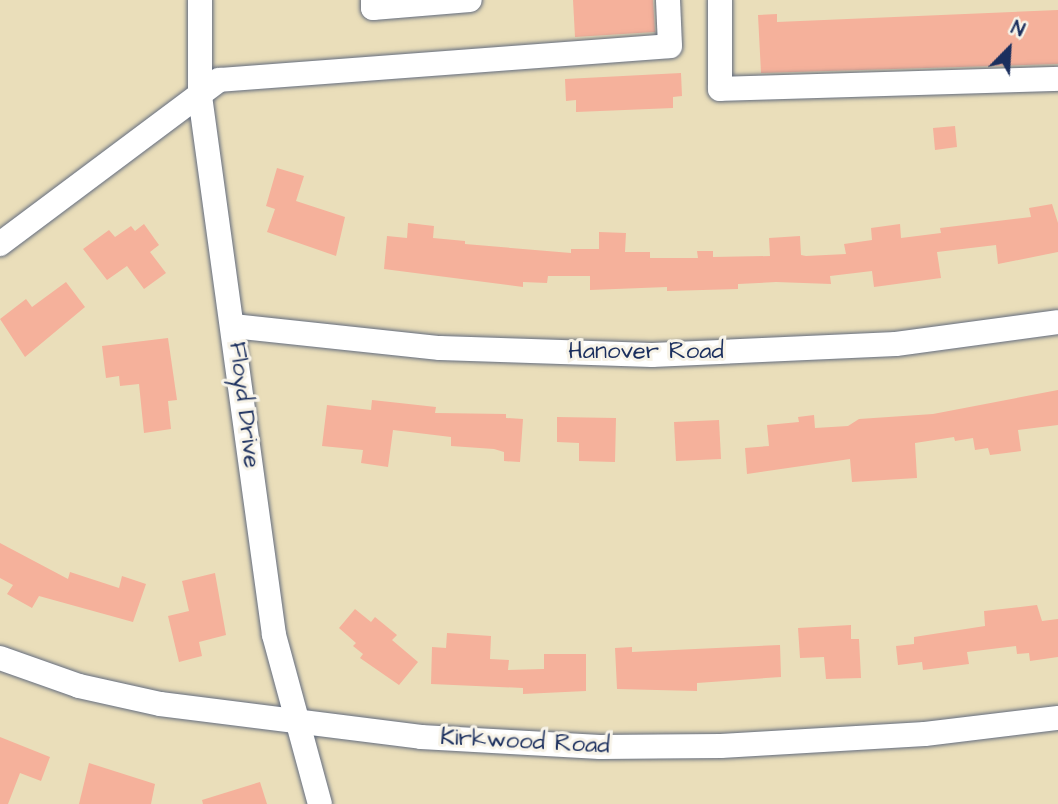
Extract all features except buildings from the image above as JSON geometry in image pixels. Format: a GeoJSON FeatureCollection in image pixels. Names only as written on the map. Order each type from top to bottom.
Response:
{"type":"FeatureCollection","features":[{"type":"Feature","properties":{"kind":"street","name":"Floyd Drive"},"geometry":{"type":"LineString","coordinates":[[200,0],[200,96],[274,635],[294,723],[320,804]]}},
{"type":"Feature","properties":{"kind":"street"},"geometry":{"type":"LineString","coordinates":[[373,0],[373,8],[470,0]]}},
{"type":"Feature","properties":{"kind":"street"},"geometry":{"type":"LineString","coordinates":[[0,244],[219,80],[670,46],[668,0]]}},
{"type":"Feature","properties":{"kind":"street"},"geometry":{"type":"LineString","coordinates":[[720,0],[720,89],[1058,79]]}},
{"type":"Feature","properties":{"kind":"street","name":"Hanover Road"},"geometry":{"type":"LineString","coordinates":[[233,326],[440,348],[652,355],[895,344],[1058,322]]}},
{"type":"Feature","properties":{"kind":"street","name":"Kirkwood Road"},"geometry":{"type":"LineString","coordinates":[[0,658],[79,686],[147,701],[294,723],[421,737],[600,747],[721,746],[925,734],[1058,718]]}}]}
